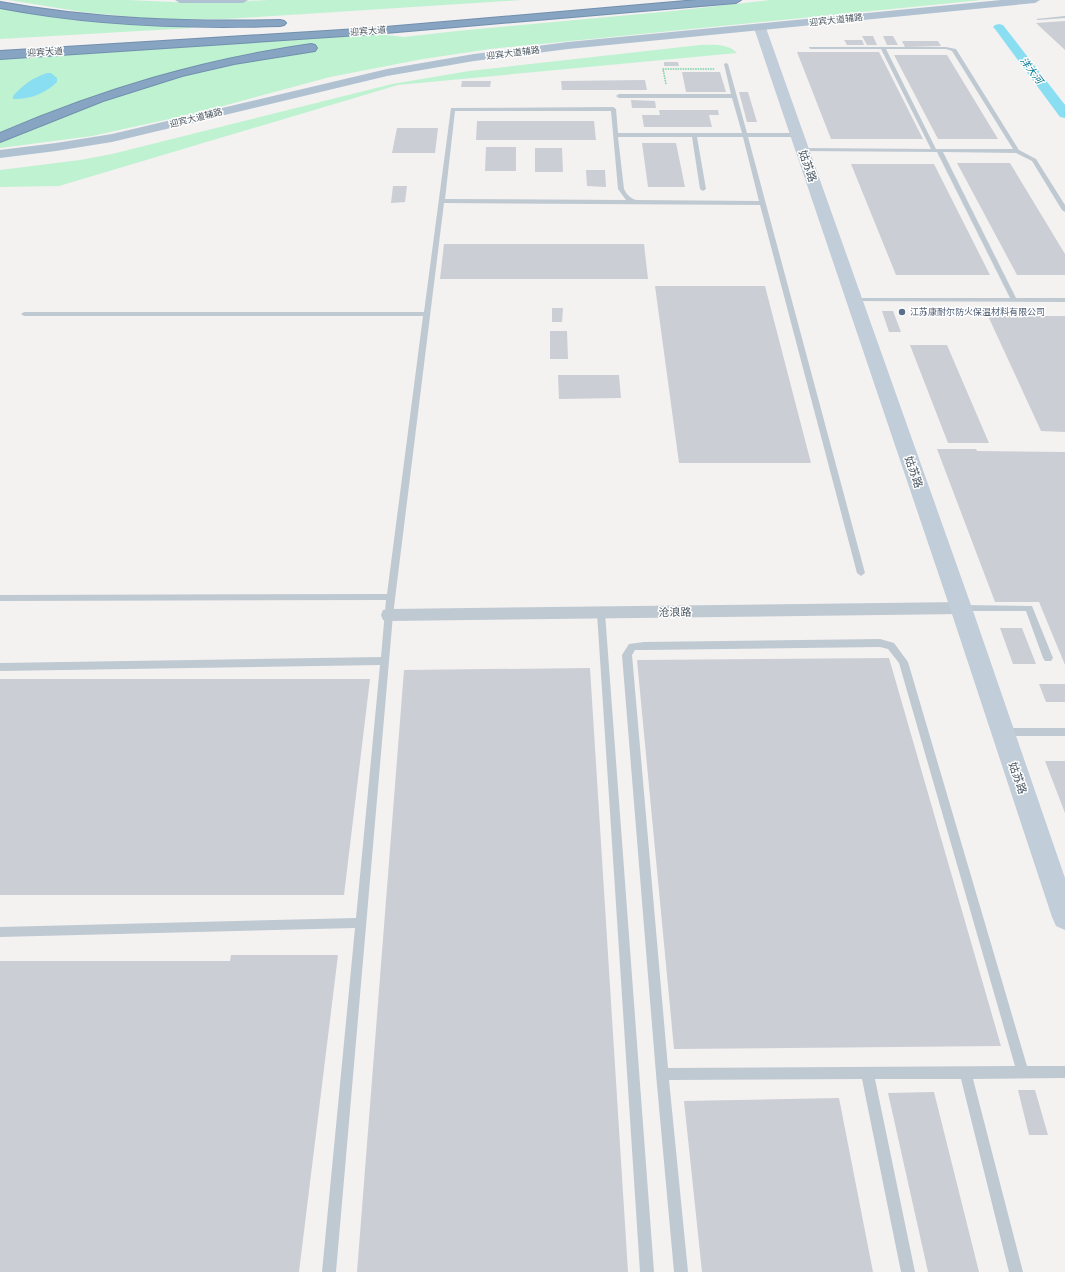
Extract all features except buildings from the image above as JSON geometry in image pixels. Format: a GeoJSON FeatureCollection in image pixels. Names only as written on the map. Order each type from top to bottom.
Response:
{"type":"FeatureCollection","features":[{"type":"Feature","properties":{"kind":"highway","name":"迎宾大道"},"geometry":{"type":"LineString","coordinates":[[0,46],[348,24],[629,0]]}},
{"type":"Feature","properties":{"kind":"highway","name":"迎宾大道"},"geometry":{"type":"LineString","coordinates":[[0,55],[366,31],[736,0]]}},
{"type":"Feature","properties":{"kind":"highway"},"geometry":{"type":"LineString","coordinates":[[0,138],[51,116],[160,78],[258,56],[407,35],[716,2]]}},
{"type":"Feature","properties":{"kind":"highway"},"geometry":{"type":"LineString","coordinates":[[0,5],[49,14],[130,23],[231,24],[290,22]]}},
{"type":"Feature","properties":{"kind":"highway"},"geometry":{"type":"LineString","coordinates":[[408,17],[487,13]]}},
{"type":"Feature","properties":{"kind":"main road"},"geometry":{"type":"LineString","coordinates":[[180,0],[243,0]]}},
{"type":"Feature","properties":{"kind":"main road","name":"迎宾大道辅路"},"geometry":{"type":"LineString","coordinates":[[0,154],[96,142],[143,132],[311,88],[383,72],[444,61],[532,50],[1035,0]]}},
{"type":"Feature","properties":{"kind":"street","name":"姑苏路"},"geometry":{"type":"LineString","coordinates":[[760,28],[961,608],[1065,917]]}},
{"type":"Feature","properties":{"kind":"street","name":"沧浪路"},"geometry":{"type":"LineString","coordinates":[[389,615],[961,608]]}},
{"type":"Feature","properties":{"kind":"lane"},"geometry":{"type":"LineString","coordinates":[[1038,19],[1065,18]]}},
{"type":"Feature","properties":{"kind":"lane"},"geometry":{"type":"LineString","coordinates":[[811,48],[946,48],[954,50],[1017,151]]}},
{"type":"Feature","properties":{"kind":"lane"},"geometry":{"type":"LineString","coordinates":[[883,48],[1014,300]]}},
{"type":"Feature","properties":{"kind":"lane"},"geometry":{"type":"LineString","coordinates":[[727,67],[861,573]]}},
{"type":"Feature","properties":{"kind":"lane"},"geometry":{"type":"LineString","coordinates":[[619,96],[735,96]]}},
{"type":"Feature","properties":{"kind":"lane"},"geometry":{"type":"LineString","coordinates":[[329,1272],[389,615],[453,109],[613,109],[621,189],[624,196],[629,200],[636,202]]}},
{"type":"Feature","properties":{"kind":"lane"},"geometry":{"type":"LineString","coordinates":[[615,135],[745,135],[800,142],[937,150],[1017,151],[1034,160],[1065,210]]}},
{"type":"Feature","properties":{"kind":"lane"},"geometry":{"type":"LineString","coordinates":[[694,135],[703,189]]}},
{"type":"Feature","properties":{"kind":"lane"},"geometry":{"type":"LineString","coordinates":[[442,201],[763,203]]}},
{"type":"Feature","properties":{"kind":"lane"},"geometry":{"type":"LineString","coordinates":[[854,300],[1065,300]]}},
{"type":"Feature","properties":{"kind":"lane"},"geometry":{"type":"LineString","coordinates":[[24,314],[428,314]]}},
{"type":"Feature","properties":{"kind":"lane"},"geometry":{"type":"LineString","coordinates":[[0,598],[392,597]]}},
{"type":"Feature","properties":{"kind":"lane"},"geometry":{"type":"LineString","coordinates":[[961,608],[1029,608],[1048,658]]}},
{"type":"Feature","properties":{"kind":"lane"},"geometry":{"type":"LineString","coordinates":[[601,613],[647,1272]]}},
{"type":"Feature","properties":{"kind":"lane"},"geometry":{"type":"LineString","coordinates":[[681,1272],[662,1074],[627,655],[632,647],[880,643],[891,646],[903,662],[1023,1072]]}},
{"type":"Feature","properties":{"kind":"lane"},"geometry":{"type":"LineString","coordinates":[[0,667],[385,661]]}},
{"type":"Feature","properties":{"kind":"lane"},"geometry":{"type":"LineString","coordinates":[[1003,732],[1065,732]]}},
{"type":"Feature","properties":{"kind":"lane"},"geometry":{"type":"LineString","coordinates":[[0,932],[361,923]]}},
{"type":"Feature","properties":{"kind":"lane"},"geometry":{"type":"LineString","coordinates":[[867,1072],[908,1272]]}},
{"type":"Feature","properties":{"kind":"lane"},"geometry":{"type":"LineString","coordinates":[[965,1072],[1016,1272]]}},
{"type":"Feature","properties":{"kind":"lane"},"geometry":{"type":"LineString","coordinates":[[662,1074],[1065,1072]]}},
{"type":"Feature","properties":{"kind":"path"},"geometry":{"type":"LineString","coordinates":[[668,96],[663,69],[727,67]]}},
{"type":"Feature","properties":{"kind":"green space"},"geometry":{"type":"Polygon","coordinates":[[[9,0],[127,0],[199,3],[269,0],[522,0],[225,19],[155,19],[82,12],[9,0]]]}},
{"type":"Feature","properties":{"kind":"green space"},"geometry":{"type":"Polygon","coordinates":[[[770,0],[982,0],[490,49],[423,59],[330,77],[201,112],[92,136],[0,148],[0,56],[376,34],[404,37],[770,0]]]}},
{"type":"Feature","properties":{"kind":"green space"},"geometry":{"type":"Polygon","coordinates":[[[0,7],[85,21],[186,26],[192,28],[0,39],[0,7]]]}},
{"type":"Feature","properties":{"kind":"green space"},"geometry":{"type":"Polygon","coordinates":[[[700,45],[724,46],[737,53],[398,85],[59,186],[0,187],[0,170],[80,160],[112,154],[392,84],[469,71],[700,45]]]}},
{"type":"Feature","properties":{"kind":"water"},"geometry":{"type":"Polygon","coordinates":[[[47,73],[51,73],[57,78],[57,82],[53,86],[31,97],[13,99],[13,96],[24,85],[47,73]]]}},
{"type":"Feature","properties":{"kind":"waterway","name":"洋大河"},"geometry":{"type":"LineString","coordinates":[[999,27],[1065,114]]}},
{"type":"Feature","properties":{"kind":"place","name":"江苏康耐尔防火保温材料有限公司"},"geometry":{"type":"Point","coordinates":[902,312]}}]}
